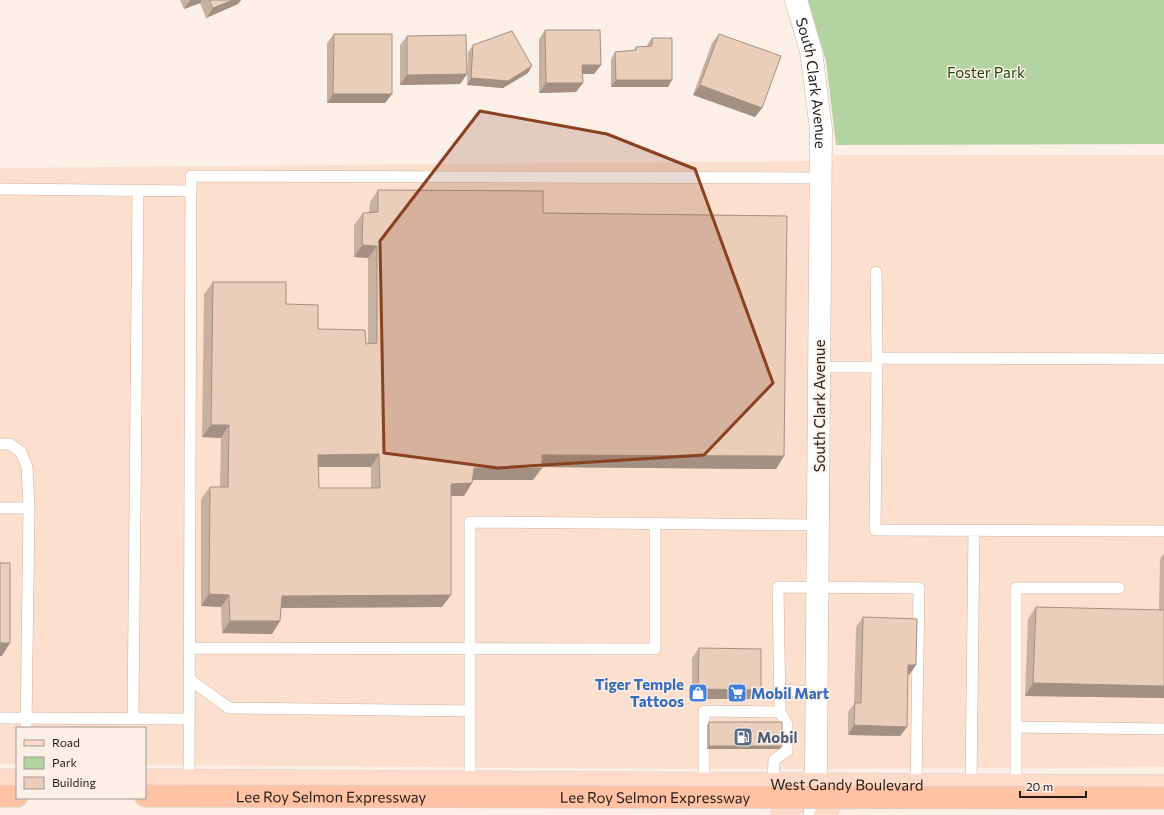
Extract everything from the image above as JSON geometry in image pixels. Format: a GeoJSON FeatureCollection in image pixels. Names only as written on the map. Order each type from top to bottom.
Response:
{"type":"FeatureCollection","features":[{"type":"Feature","properties":{"kind":"highway"},"geometry":{"type":"LineString","coordinates":[[0,796],[16,796]]}},
{"type":"Feature","properties":{"kind":"highway","name":"Lee Roy Selmon Expressway"},"geometry":{"type":"LineString","coordinates":[[146,796],[1164,798]]}},
{"type":"Feature","properties":{"kind":"main road"},"geometry":{"type":"LineString","coordinates":[[0,780],[16,780]]}},
{"type":"Feature","properties":{"kind":"main road","name":"West Gandy Boulevard"},"geometry":{"type":"LineString","coordinates":[[146,780],[971,785],[1016,792],[1136,785],[1164,786]]}},
{"type":"Feature","properties":{"kind":"main road"},"geometry":{"type":"LineString","coordinates":[[146,792],[389,793],[415,782]]}},
{"type":"Feature","properties":{"kind":"main road"},"geometry":{"type":"LineString","coordinates":[[782,815],[816,784]]}},
{"type":"Feature","properties":{"kind":"main road"},"geometry":{"type":"LineString","coordinates":[[0,792],[16,792]]}},
{"type":"Feature","properties":{"kind":"main road"},"geometry":{"type":"LineString","coordinates":[[825,815],[834,798],[1016,792]]}},
{"type":"Feature","properties":{"kind":"street","name":"South Clark Avenue"},"geometry":{"type":"LineString","coordinates":[[796,0],[811,51],[820,130],[816,784],[814,815]]}},
{"type":"Feature","properties":{"kind":"lane"},"geometry":{"type":"LineString","coordinates":[[189,780],[191,176],[820,178]]}},
{"type":"Feature","properties":{"kind":"lane"},"geometry":{"type":"LineString","coordinates":[[0,189],[191,191]]}},
{"type":"Feature","properties":{"kind":"lane"},"geometry":{"type":"LineString","coordinates":[[134,719],[138,190]]}},
{"type":"Feature","properties":{"kind":"lane"},"geometry":{"type":"LineString","coordinates":[[876,272],[877,363],[875,530],[1164,531]]}},
{"type":"Feature","properties":{"kind":"lane"},"geometry":{"type":"LineString","coordinates":[[819,367],[877,363],[1164,360]]}},
{"type":"Feature","properties":{"kind":"lane"},"geometry":{"type":"LineString","coordinates":[[0,444],[10,444],[21,452],[27,467],[29,508],[26,723]]}},
{"type":"Feature","properties":{"kind":"lane"},"geometry":{"type":"LineString","coordinates":[[0,508],[29,508]]}},
{"type":"Feature","properties":{"kind":"lane"},"geometry":{"type":"LineString","coordinates":[[470,782],[470,522],[818,525]]}},
{"type":"Feature","properties":{"kind":"lane"},"geometry":{"type":"LineString","coordinates":[[190,648],[655,649],[655,524]]}},
{"type":"Feature","properties":{"kind":"lane"},"geometry":{"type":"LineString","coordinates":[[971,785],[974,530]]}},
{"type":"Feature","properties":{"kind":"lane"},"geometry":{"type":"LineString","coordinates":[[773,784],[774,760],[786,751],[788,724],[780,712],[778,587],[817,586],[919,588],[916,785]]}},
{"type":"Feature","properties":{"kind":"lane"},"geometry":{"type":"LineString","coordinates":[[1016,792],[1016,588],[1119,588]]}},
{"type":"Feature","properties":{"kind":"lane"},"geometry":{"type":"LineString","coordinates":[[190,679],[229,708],[470,711]]}},
{"type":"Feature","properties":{"kind":"lane"},"geometry":{"type":"LineString","coordinates":[[780,690],[816,692]]}},
{"type":"Feature","properties":{"kind":"lane"},"geometry":{"type":"LineString","coordinates":[[704,784],[704,711],[780,712]]}},
{"type":"Feature","properties":{"kind":"lane"},"geometry":{"type":"LineString","coordinates":[[0,718],[26,723],[134,719],[190,719]]}},
{"type":"Feature","properties":{"kind":"lane"},"geometry":{"type":"LineString","coordinates":[[1016,727],[1164,729]]}},
{"type":"Feature","properties":{"kind":"highlighted area"},"geometry":{"type":"Polygon","coordinates":[[[480,111],[607,134],[695,169],[773,383],[704,455],[498,468],[384,453],[380,241],[480,111]]]}},
{"type":"Feature","properties":{"kind":"shaded area"},"geometry":{"type":"Polygon","coordinates":[[[833,155],[1164,155],[1164,767],[827,769],[833,155]]]}},
{"type":"Feature","properties":{"kind":"shaded area"},"geometry":{"type":"Polygon","coordinates":[[[809,161],[805,769],[146,765],[146,727],[16,727],[16,764],[0,764],[0,168],[809,161]]]}},
{"type":"Feature","properties":{"kind":"green space","name":"Foster Park"},"geometry":{"type":"Polygon","coordinates":[[[808,0],[1164,0],[1164,144],[836,145],[826,61],[808,0]]]}},
{"type":"Feature","properties":{"kind":"building"},"geometry":{"type":"Polygon","coordinates":[[[209,0],[233,0],[213,8],[209,0]]]}},
{"type":"Feature","properties":{"kind":"building"},"geometry":{"type":"Polygon","coordinates":[[[545,30],[600,30],[601,65],[582,65],[583,83],[546,83],[545,30]]]}},
{"type":"Feature","properties":{"kind":"building"},"geometry":{"type":"Polygon","coordinates":[[[512,31],[532,66],[508,81],[471,78],[473,45],[512,31]]]}},
{"type":"Feature","properties":{"kind":"building"},"geometry":{"type":"Polygon","coordinates":[[[334,34],[392,34],[392,94],[333,94],[334,34]]]}},
{"type":"Feature","properties":{"kind":"building"},"geometry":{"type":"Polygon","coordinates":[[[719,34],[781,56],[762,108],[700,85],[719,34]]]}},
{"type":"Feature","properties":{"kind":"building"},"geometry":{"type":"Polygon","coordinates":[[[466,35],[467,74],[407,75],[407,36],[466,35]]]}},
{"type":"Feature","properties":{"kind":"building"},"geometry":{"type":"Polygon","coordinates":[[[652,38],[672,38],[672,80],[616,80],[615,52],[636,50],[636,47],[652,46],[652,38]]]}},
{"type":"Feature","properties":{"kind":"building"},"geometry":{"type":"Polygon","coordinates":[[[378,190],[543,191],[543,213],[787,216],[784,456],[542,455],[542,468],[474,468],[472,483],[451,484],[451,595],[282,596],[280,621],[230,621],[229,595],[209,594],[210,487],[228,487],[229,425],[211,425],[213,282],[286,282],[286,304],[318,305],[318,329],[365,330],[366,344],[377,343],[377,246],[362,245],[363,213],[378,212],[378,190]],[[379,454],[318,455],[319,488],[380,488],[379,454]]]}},
{"type":"Feature","properties":{"kind":"building"},"geometry":{"type":"Polygon","coordinates":[[[0,563],[10,563],[10,643],[0,643],[0,563]]]}},
{"type":"Feature","properties":{"kind":"building"},"geometry":{"type":"Polygon","coordinates":[[[1036,607],[1164,610],[1164,686],[1033,683],[1036,607]]]}},
{"type":"Feature","properties":{"kind":"building"},"geometry":{"type":"Polygon","coordinates":[[[863,617],[917,619],[916,665],[908,665],[907,727],[854,725],[855,703],[861,703],[863,617]]]}},
{"type":"Feature","properties":{"kind":"building"},"geometry":{"type":"Polygon","coordinates":[[[699,648],[761,649],[761,690],[698,689],[699,648]]]}},
{"type":"Feature","properties":{"kind":"building","name":"Mobil"},"geometry":{"type":"Polygon","coordinates":[[[709,722],[782,722],[782,746],[709,746],[709,722]]]}},
{"type":"Feature","properties":{"kind":"place","name":"Tiger Temple Tattoos"},"geometry":{"type":"Point","coordinates":[698,693]}},
{"type":"Feature","properties":{"kind":"place","name":"Mobil Mart"},"geometry":{"type":"Point","coordinates":[737,693]}},
{"type":"Feature","properties":{"kind":"place","name":"Mobil"},"geometry":{"type":"Point","coordinates":[743,737]}}]}
